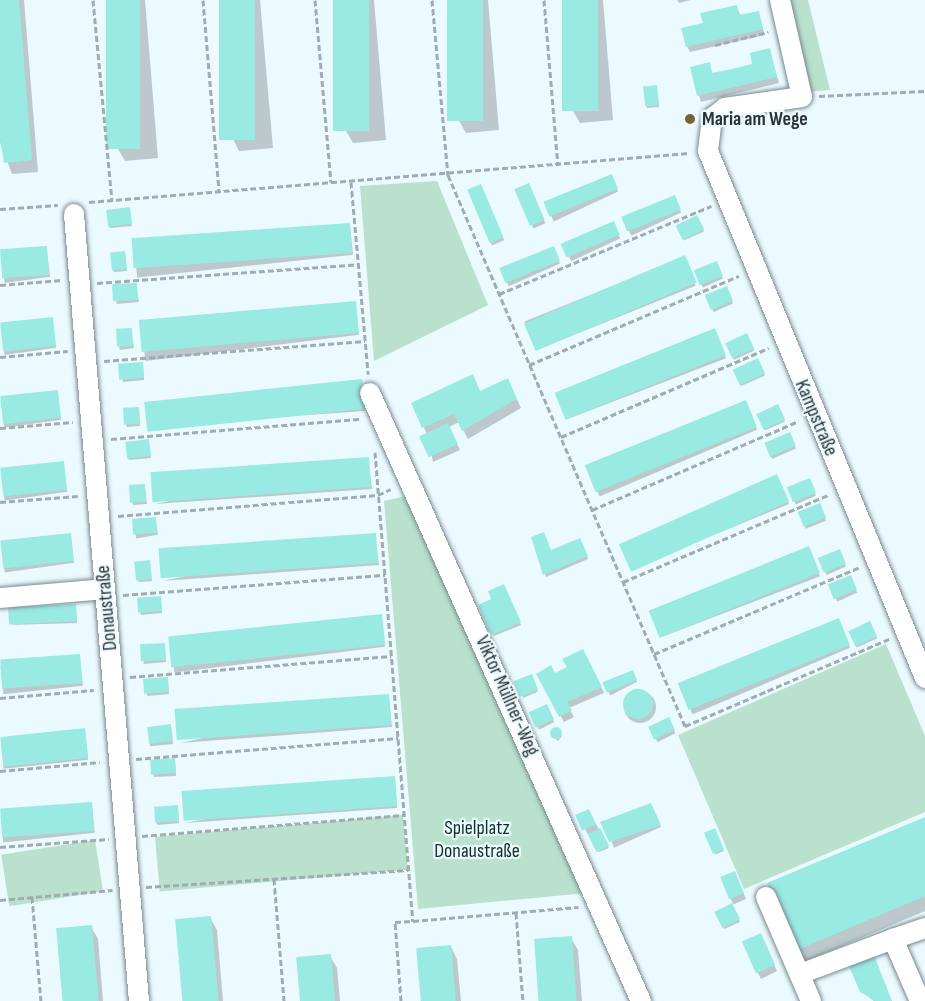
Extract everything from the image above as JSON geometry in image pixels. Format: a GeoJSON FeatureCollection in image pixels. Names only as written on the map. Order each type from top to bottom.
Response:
{"type":"FeatureCollection","features":[{"type":"Feature","properties":{"kind":"street"},"geometry":{"type":"LineString","coordinates":[[709,154],[712,118],[724,108],[802,97],[780,0]]}},
{"type":"Feature","properties":{"kind":"street","name":"Kampstraße"},"geometry":{"type":"LineString","coordinates":[[709,154],[754,270],[925,678]]}},
{"type":"Feature","properties":{"kind":"street","name":"Donaustraße"},"geometry":{"type":"LineString","coordinates":[[73,207],[139,1001]]}},
{"type":"Feature","properties":{"kind":"street","name":"Viktor Müllner-Weg"},"geometry":{"type":"LineString","coordinates":[[370,393],[601,905],[641,1001]]}},
{"type":"Feature","properties":{"kind":"street"},"geometry":{"type":"LineString","coordinates":[[0,598],[106,593]]}},
{"type":"Feature","properties":{"kind":"street"},"geometry":{"type":"LineString","coordinates":[[766,897],[811,1001]]}},
{"type":"Feature","properties":{"kind":"street"},"geometry":{"type":"LineString","coordinates":[[800,974],[925,927]]}},
{"type":"Feature","properties":{"kind":"street"},"geometry":{"type":"LineString","coordinates":[[893,939],[920,1001]]}},
{"type":"Feature","properties":{"kind":"path"},"geometry":{"type":"LineString","coordinates":[[93,0],[112,200]]}},
{"type":"Feature","properties":{"kind":"path"},"geometry":{"type":"LineString","coordinates":[[203,0],[219,191]]}},
{"type":"Feature","properties":{"kind":"path"},"geometry":{"type":"LineString","coordinates":[[315,0],[331,182]]}},
{"type":"Feature","properties":{"kind":"path"},"geometry":{"type":"LineString","coordinates":[[432,0],[448,175],[685,726],[905,632]]}},
{"type":"Feature","properties":{"kind":"path"},"geometry":{"type":"LineString","coordinates":[[544,0],[558,165]]}},
{"type":"Feature","properties":{"kind":"path"},"geometry":{"type":"LineString","coordinates":[[715,45],[786,28]]}},
{"type":"Feature","properties":{"kind":"path"},"geometry":{"type":"LineString","coordinates":[[802,97],[925,91]]}},
{"type":"Feature","properties":{"kind":"path"},"geometry":{"type":"LineString","coordinates":[[0,209],[73,207],[112,200],[219,191],[709,154]]}},
{"type":"Feature","properties":{"kind":"path"},"geometry":{"type":"LineString","coordinates":[[0,428],[92,431],[372,418],[351,182]]}},
{"type":"Feature","properties":{"kind":"path"},"geometry":{"type":"LineString","coordinates":[[499,294],[726,200]]}},
{"type":"Feature","properties":{"kind":"path"},"geometry":{"type":"LineString","coordinates":[[0,285],[358,264]]}},
{"type":"Feature","properties":{"kind":"path"},"geometry":{"type":"LineString","coordinates":[[530,365],[754,270]]}},
{"type":"Feature","properties":{"kind":"path"},"geometry":{"type":"LineString","coordinates":[[0,357],[86,356],[365,341]]}},
{"type":"Feature","properties":{"kind":"path"},"geometry":{"type":"LineString","coordinates":[[561,437],[784,341]]}},
{"type":"Feature","properties":{"kind":"path"},"geometry":{"type":"LineString","coordinates":[[592,510],[815,415]]}},
{"type":"Feature","properties":{"kind":"path"},"geometry":{"type":"LineString","coordinates":[[374,440],[413,921]]}},
{"type":"Feature","properties":{"kind":"path"},"geometry":{"type":"LineString","coordinates":[[99,518],[378,495],[409,480]]}},
{"type":"Feature","properties":{"kind":"path"},"geometry":{"type":"LineString","coordinates":[[623,582],[845,488]]}},
{"type":"Feature","properties":{"kind":"path"},"geometry":{"type":"LineString","coordinates":[[0,502],[98,494]]}},
{"type":"Feature","properties":{"kind":"path"},"geometry":{"type":"LineString","coordinates":[[654,654],[876,561]]}},
{"type":"Feature","properties":{"kind":"path"},"geometry":{"type":"LineString","coordinates":[[106,593],[384,575]]}},
{"type":"Feature","properties":{"kind":"path"},"geometry":{"type":"LineString","coordinates":[[0,698],[113,683],[391,656]]}},
{"type":"Feature","properties":{"kind":"path"},"geometry":{"type":"LineString","coordinates":[[0,771],[398,738]]}},
{"type":"Feature","properties":{"kind":"path"},"geometry":{"type":"LineString","coordinates":[[0,847],[404,815]]}},
{"type":"Feature","properties":{"kind":"path"},"geometry":{"type":"LineString","coordinates":[[0,900],[130,888],[408,870]]}},
{"type":"Feature","properties":{"kind":"path"},"geometry":{"type":"LineString","coordinates":[[274,879],[284,1001]]}},
{"type":"Feature","properties":{"kind":"path"},"geometry":{"type":"LineString","coordinates":[[32,897],[41,1001]]}},
{"type":"Feature","properties":{"kind":"path"},"geometry":{"type":"LineString","coordinates":[[401,1001],[395,922],[516,914],[601,905]]}},
{"type":"Feature","properties":{"kind":"path"},"geometry":{"type":"LineString","coordinates":[[516,914],[523,1001]]}},
{"type":"Feature","properties":{"kind":"green space"},"geometry":{"type":"Polygon","coordinates":[[[786,0],[808,0],[830,90],[807,92],[786,0]]]}},
{"type":"Feature","properties":{"kind":"green space"},"geometry":{"type":"Polygon","coordinates":[[[437,181],[488,305],[374,361],[360,186],[437,181]]]}},
{"type":"Feature","properties":{"kind":"green space","name":"Spielplatz Donaustraße"},"geometry":{"type":"Polygon","coordinates":[[[406,496],[587,893],[418,909],[384,501],[406,496]]]}},
{"type":"Feature","properties":{"kind":"green space"},"geometry":{"type":"Polygon","coordinates":[[[886,644],[925,736],[925,812],[744,889],[678,735],[886,644]]]}},
{"type":"Feature","properties":{"kind":"green space"},"geometry":{"type":"Polygon","coordinates":[[[403,815],[408,870],[160,891],[155,837],[403,815]]]}},
{"type":"Feature","properties":{"kind":"green space"},"geometry":{"type":"Polygon","coordinates":[[[95,840],[103,891],[9,906],[1,855],[95,840]]]}},
{"type":"Feature","properties":{"kind":"building"},"geometry":{"type":"Polygon","coordinates":[[[0,0],[19,0],[32,160],[4,163],[0,139],[0,0]]]}},
{"type":"Feature","properties":{"kind":"building"},"geometry":{"type":"Polygon","coordinates":[[[106,0],[140,0],[140,149],[106,149],[106,0]]]}},
{"type":"Feature","properties":{"kind":"building"},"geometry":{"type":"Polygon","coordinates":[[[219,0],[255,0],[255,140],[219,140],[219,0]]]}},
{"type":"Feature","properties":{"kind":"building"},"geometry":{"type":"Polygon","coordinates":[[[333,0],[369,0],[369,131],[333,131],[333,0]]]}},
{"type":"Feature","properties":{"kind":"building"},"geometry":{"type":"Polygon","coordinates":[[[447,0],[483,0],[483,121],[447,121],[447,0]]]}},
{"type":"Feature","properties":{"kind":"building"},"geometry":{"type":"Polygon","coordinates":[[[562,0],[598,0],[598,111],[562,111],[562,0]]]}},
{"type":"Feature","properties":{"kind":"building"},"geometry":{"type":"Polygon","coordinates":[[[737,5],[739,15],[759,11],[763,29],[686,47],[681,28],[703,23],[700,13],[737,5]]]}},
{"type":"Feature","properties":{"kind":"building"},"geometry":{"type":"Polygon","coordinates":[[[770,48],[777,77],[697,96],[690,67],[710,62],[712,73],[732,69],[752,64],[750,53],[770,48]]]}},
{"type":"Feature","properties":{"kind":"building"},"geometry":{"type":"Polygon","coordinates":[[[657,85],[659,105],[645,106],[643,86],[657,85]]]}},
{"type":"Feature","properties":{"kind":"building"},"geometry":{"type":"Polygon","coordinates":[[[612,174],[618,189],[549,217],[543,202],[612,174]]]}},
{"type":"Feature","properties":{"kind":"building"},"geometry":{"type":"Polygon","coordinates":[[[529,183],[545,220],[530,226],[514,189],[529,183]]]}},
{"type":"Feature","properties":{"kind":"building"},"geometry":{"type":"Polygon","coordinates":[[[481,184],[504,237],[490,243],[467,190],[481,184]]]}},
{"type":"Feature","properties":{"kind":"building"},"geometry":{"type":"Polygon","coordinates":[[[675,195],[681,210],[627,232],[621,217],[675,195]]]}},
{"type":"Feature","properties":{"kind":"building"},"geometry":{"type":"Polygon","coordinates":[[[130,207],[132,224],[108,227],[106,210],[130,207]]]}},
{"type":"Feature","properties":{"kind":"building"},"geometry":{"type":"Polygon","coordinates":[[[697,215],[704,229],[683,240],[676,226],[697,215]]]}},
{"type":"Feature","properties":{"kind":"building"},"geometry":{"type":"Polygon","coordinates":[[[614,221],[620,235],[566,257],[561,244],[614,221]]]}},
{"type":"Feature","properties":{"kind":"building"},"geometry":{"type":"Polygon","coordinates":[[[350,223],[352,253],[134,268],[132,238],[350,223]]]}},
{"type":"Feature","properties":{"kind":"building"},"geometry":{"type":"Polygon","coordinates":[[[47,246],[49,275],[2,278],[0,249],[47,246]]]}},
{"type":"Feature","properties":{"kind":"building"},"geometry":{"type":"Polygon","coordinates":[[[554,246],[560,261],[505,283],[499,268],[554,246]]]}},
{"type":"Feature","properties":{"kind":"building"},"geometry":{"type":"Polygon","coordinates":[[[125,251],[127,269],[112,270],[110,253],[125,251]]]}},
{"type":"Feature","properties":{"kind":"building"},"geometry":{"type":"Polygon","coordinates":[[[685,255],[697,283],[536,351],[524,323],[685,255]]]}},
{"type":"Feature","properties":{"kind":"building"},"geometry":{"type":"Polygon","coordinates":[[[717,261],[723,276],[700,285],[694,270],[717,261]]]}},
{"type":"Feature","properties":{"kind":"building"},"geometry":{"type":"Polygon","coordinates":[[[137,283],[138,300],[113,301],[112,284],[137,283]]]}},
{"type":"Feature","properties":{"kind":"building"},"geometry":{"type":"Polygon","coordinates":[[[727,286],[733,301],[711,310],[705,295],[727,286]]]}},
{"type":"Feature","properties":{"kind":"building"},"geometry":{"type":"Polygon","coordinates":[[[356,301],[359,333],[142,352],[139,320],[356,301]]]}},
{"type":"Feature","properties":{"kind":"building"},"geometry":{"type":"Polygon","coordinates":[[[53,317],[56,346],[3,351],[0,323],[53,317]]]}},
{"type":"Feature","properties":{"kind":"building"},"geometry":{"type":"Polygon","coordinates":[[[132,328],[133,346],[117,347],[116,329],[132,328]]]}},
{"type":"Feature","properties":{"kind":"building"},"geometry":{"type":"Polygon","coordinates":[[[715,328],[726,355],[565,420],[555,393],[715,328]]]}},
{"type":"Feature","properties":{"kind":"building"},"geometry":{"type":"Polygon","coordinates":[[[747,333],[754,348],[732,359],[725,343],[747,333]]]}},
{"type":"Feature","properties":{"kind":"building"},"geometry":{"type":"Polygon","coordinates":[[[758,358],[765,373],[740,385],[733,370],[758,358]]]}},
{"type":"Feature","properties":{"kind":"building"},"geometry":{"type":"Polygon","coordinates":[[[143,362],[144,378],[119,380],[118,364],[143,362]]]}},
{"type":"Feature","properties":{"kind":"building"},"geometry":{"type":"Polygon","coordinates":[[[473,374],[480,391],[508,378],[517,399],[462,431],[454,414],[422,428],[411,403],[473,374]]]}},
{"type":"Feature","properties":{"kind":"building"},"geometry":{"type":"Polygon","coordinates":[[[362,379],[365,409],[147,432],[144,402],[362,379]]]}},
{"type":"Feature","properties":{"kind":"building"},"geometry":{"type":"Polygon","coordinates":[[[58,390],[61,418],[3,424],[0,396],[58,390]]]}},
{"type":"Feature","properties":{"kind":"building"},"geometry":{"type":"Polygon","coordinates":[[[746,400],[757,427],[596,492],[585,465],[746,400]]]}},
{"type":"Feature","properties":{"kind":"building"},"geometry":{"type":"Polygon","coordinates":[[[778,404],[785,419],[763,430],[756,414],[778,404]]]}},
{"type":"Feature","properties":{"kind":"building"},"geometry":{"type":"Polygon","coordinates":[[[139,407],[140,424],[124,425],[123,408],[139,407]]]}},
{"type":"Feature","properties":{"kind":"building"},"geometry":{"type":"Polygon","coordinates":[[[448,423],[458,444],[429,457],[419,437],[448,423]]]}},
{"type":"Feature","properties":{"kind":"building"},"geometry":{"type":"Polygon","coordinates":[[[790,432],[796,446],[770,457],[764,443],[790,432]]]}},
{"type":"Feature","properties":{"kind":"building"},"geometry":{"type":"Polygon","coordinates":[[[149,439],[151,456],[127,459],[125,442],[149,439]]]}},
{"type":"Feature","properties":{"kind":"building"},"geometry":{"type":"Polygon","coordinates":[[[369,457],[371,487],[153,502],[151,472],[369,457]]]}},
{"type":"Feature","properties":{"kind":"building"},"geometry":{"type":"Polygon","coordinates":[[[64,461],[67,490],[3,497],[0,468],[64,461]]]}},
{"type":"Feature","properties":{"kind":"building"},"geometry":{"type":"Polygon","coordinates":[[[777,474],[789,501],[631,572],[619,544],[777,474]]]}},
{"type":"Feature","properties":{"kind":"building"},"geometry":{"type":"Polygon","coordinates":[[[810,478],[816,493],[793,502],[787,487],[810,478]]]}},
{"type":"Feature","properties":{"kind":"building"},"geometry":{"type":"Polygon","coordinates":[[[145,484],[146,502],[130,503],[129,485],[145,484]]]}},
{"type":"Feature","properties":{"kind":"building"},"geometry":{"type":"Polygon","coordinates":[[[820,503],[826,518],[804,527],[798,512],[820,503]]]}},
{"type":"Feature","properties":{"kind":"building"},"geometry":{"type":"Polygon","coordinates":[[[156,517],[157,533],[133,535],[132,519],[156,517]]]}},
{"type":"Feature","properties":{"kind":"building"},"geometry":{"type":"Polygon","coordinates":[[[544,532],[551,550],[580,538],[588,556],[543,575],[531,537],[544,532]]]}},
{"type":"Feature","properties":{"kind":"building"},"geometry":{"type":"Polygon","coordinates":[[[71,533],[74,561],[3,568],[0,540],[71,533]]]}},
{"type":"Feature","properties":{"kind":"building"},"geometry":{"type":"Polygon","coordinates":[[[376,533],[378,563],[161,578],[159,548],[376,533]]]}},
{"type":"Feature","properties":{"kind":"building"},"geometry":{"type":"Polygon","coordinates":[[[809,546],[820,573],[659,638],[649,611],[809,546]]]}},
{"type":"Feature","properties":{"kind":"building"},"geometry":{"type":"Polygon","coordinates":[[[840,549],[846,564],[824,573],[818,558],[840,549]]]}},
{"type":"Feature","properties":{"kind":"building"},"geometry":{"type":"Polygon","coordinates":[[[150,560],[152,579],[136,581],[134,562],[150,560]]]}},
{"type":"Feature","properties":{"kind":"building"},"geometry":{"type":"Polygon","coordinates":[[[851,575],[857,590],[834,599],[828,584],[851,575]]]}},
{"type":"Feature","properties":{"kind":"building"},"geometry":{"type":"Polygon","coordinates":[[[504,584],[521,622],[491,635],[478,605],[491,599],[488,591],[504,584]]]}},
{"type":"Feature","properties":{"kind":"building"},"geometry":{"type":"Polygon","coordinates":[[[161,596],[162,611],[138,613],[137,598],[161,596]]]}},
{"type":"Feature","properties":{"kind":"building"},"geometry":{"type":"Polygon","coordinates":[[[76,604],[77,621],[9,625],[8,608],[76,604]]]}},
{"type":"Feature","properties":{"kind":"building"},"geometry":{"type":"Polygon","coordinates":[[[382,614],[385,645],[171,667],[168,636],[382,614]]]}},
{"type":"Feature","properties":{"kind":"building"},"geometry":{"type":"Polygon","coordinates":[[[839,618],[850,645],[689,710],[678,683],[839,618]]]}},
{"type":"Feature","properties":{"kind":"building"},"geometry":{"type":"Polygon","coordinates":[[[870,621],[877,636],[855,647],[848,631],[870,621]]]}},
{"type":"Feature","properties":{"kind":"building"},"geometry":{"type":"Polygon","coordinates":[[[165,643],[166,660],[141,661],[140,644],[165,643]]]}},
{"type":"Feature","properties":{"kind":"building"},"geometry":{"type":"Polygon","coordinates":[[[583,649],[602,687],[567,702],[572,710],[559,717],[536,674],[551,665],[555,673],[567,667],[562,659],[583,649]]]}},
{"type":"Feature","properties":{"kind":"building"},"geometry":{"type":"Polygon","coordinates":[[[80,654],[82,683],[2,689],[0,660],[80,654]]]}},
{"type":"Feature","properties":{"kind":"building"},"geometry":{"type":"Polygon","coordinates":[[[633,670],[637,680],[607,693],[602,682],[633,670]]]}},
{"type":"Feature","properties":{"kind":"building"},"geometry":{"type":"Polygon","coordinates":[[[532,674],[538,690],[519,697],[513,681],[532,674]]]}},
{"type":"Feature","properties":{"kind":"building"},"geometry":{"type":"Polygon","coordinates":[[[168,677],[169,692],[144,694],[143,679],[168,677]]]}},
{"type":"Feature","properties":{"kind":"building"},"geometry":{"type":"Polygon","coordinates":[[[638,689],[649,693],[653,704],[649,715],[638,719],[627,715],[623,704],[627,693],[638,689]]]}},
{"type":"Feature","properties":{"kind":"building"},"geometry":{"type":"Polygon","coordinates":[[[389,694],[391,725],[177,740],[175,709],[389,694]]]}},
{"type":"Feature","properties":{"kind":"building"},"geometry":{"type":"Polygon","coordinates":[[[547,704],[554,720],[536,728],[529,712],[547,704]]]}},
{"type":"Feature","properties":{"kind":"building"},"geometry":{"type":"Polygon","coordinates":[[[669,717],[675,730],[654,739],[648,727],[669,717]]]}},
{"type":"Feature","properties":{"kind":"building"},"geometry":{"type":"Polygon","coordinates":[[[171,724],[173,741],[149,744],[147,727],[171,724]]]}},
{"type":"Feature","properties":{"kind":"building"},"geometry":{"type":"Polygon","coordinates":[[[558,727],[562,733],[558,739],[554,739],[550,731],[558,727]]]}},
{"type":"Feature","properties":{"kind":"building"},"geometry":{"type":"Polygon","coordinates":[[[85,728],[88,758],[4,767],[0,737],[85,728]]]}},
{"type":"Feature","properties":{"kind":"building"},"geometry":{"type":"Polygon","coordinates":[[[175,758],[176,773],[151,775],[150,760],[175,758]]]}},
{"type":"Feature","properties":{"kind":"building"},"geometry":{"type":"Polygon","coordinates":[[[395,776],[397,806],[184,821],[182,791],[395,776]]]}},
{"type":"Feature","properties":{"kind":"building"},"geometry":{"type":"Polygon","coordinates":[[[92,802],[94,831],[2,837],[0,808],[92,802]]]}},
{"type":"Feature","properties":{"kind":"building"},"geometry":{"type":"Polygon","coordinates":[[[651,803],[661,825],[609,842],[600,822],[651,803]]]}},
{"type":"Feature","properties":{"kind":"building"},"geometry":{"type":"Polygon","coordinates":[[[178,805],[179,821],[155,823],[154,807],[178,805]]]}},
{"type":"Feature","properties":{"kind":"building"},"geometry":{"type":"Polygon","coordinates":[[[589,809],[596,825],[582,831],[575,815],[589,809]]]}},
{"type":"Feature","properties":{"kind":"building"},"geometry":{"type":"Polygon","coordinates":[[[925,817],[925,896],[795,951],[767,883],[925,817]]]}},
{"type":"Feature","properties":{"kind":"building"},"geometry":{"type":"Polygon","coordinates":[[[600,828],[609,846],[597,852],[588,834],[600,828]]]}},
{"type":"Feature","properties":{"kind":"building"},"geometry":{"type":"Polygon","coordinates":[[[715,828],[724,849],[713,854],[704,833],[715,828]]]}},
{"type":"Feature","properties":{"kind":"building"},"geometry":{"type":"Polygon","coordinates":[[[735,871],[744,893],[729,899],[720,877],[735,871]]]}},
{"type":"Feature","properties":{"kind":"building"},"geometry":{"type":"Polygon","coordinates":[[[732,903],[740,919],[722,928],[714,912],[732,903]]]}},
{"type":"Feature","properties":{"kind":"building"},"geometry":{"type":"Polygon","coordinates":[[[211,916],[218,1001],[182,1001],[175,919],[211,916]]]}},
{"type":"Feature","properties":{"kind":"building"},"geometry":{"type":"Polygon","coordinates":[[[92,925],[99,1001],[63,1001],[56,928],[92,925]]]}},
{"type":"Feature","properties":{"kind":"building"},"geometry":{"type":"Polygon","coordinates":[[[761,933],[775,965],[756,974],[742,942],[761,933]]]}},
{"type":"Feature","properties":{"kind":"building"},"geometry":{"type":"Polygon","coordinates":[[[572,936],[577,1001],[538,1001],[534,939],[572,936]]]}},
{"type":"Feature","properties":{"kind":"building"},"geometry":{"type":"Polygon","coordinates":[[[451,945],[456,1001],[421,1001],[416,948],[451,945]]]}},
{"type":"Feature","properties":{"kind":"building"},"geometry":{"type":"Polygon","coordinates":[[[331,954],[335,1001],[300,1001],[296,957],[331,954]]]}},
{"type":"Feature","properties":{"kind":"building"},"geometry":{"type":"Polygon","coordinates":[[[874,955],[892,1001],[876,1001],[860,992],[849,966],[874,955]]]}},
{"type":"Feature","properties":{"kind":"place","name":"Maria am Wege"},"geometry":{"type":"Point","coordinates":[690,119]}}]}
